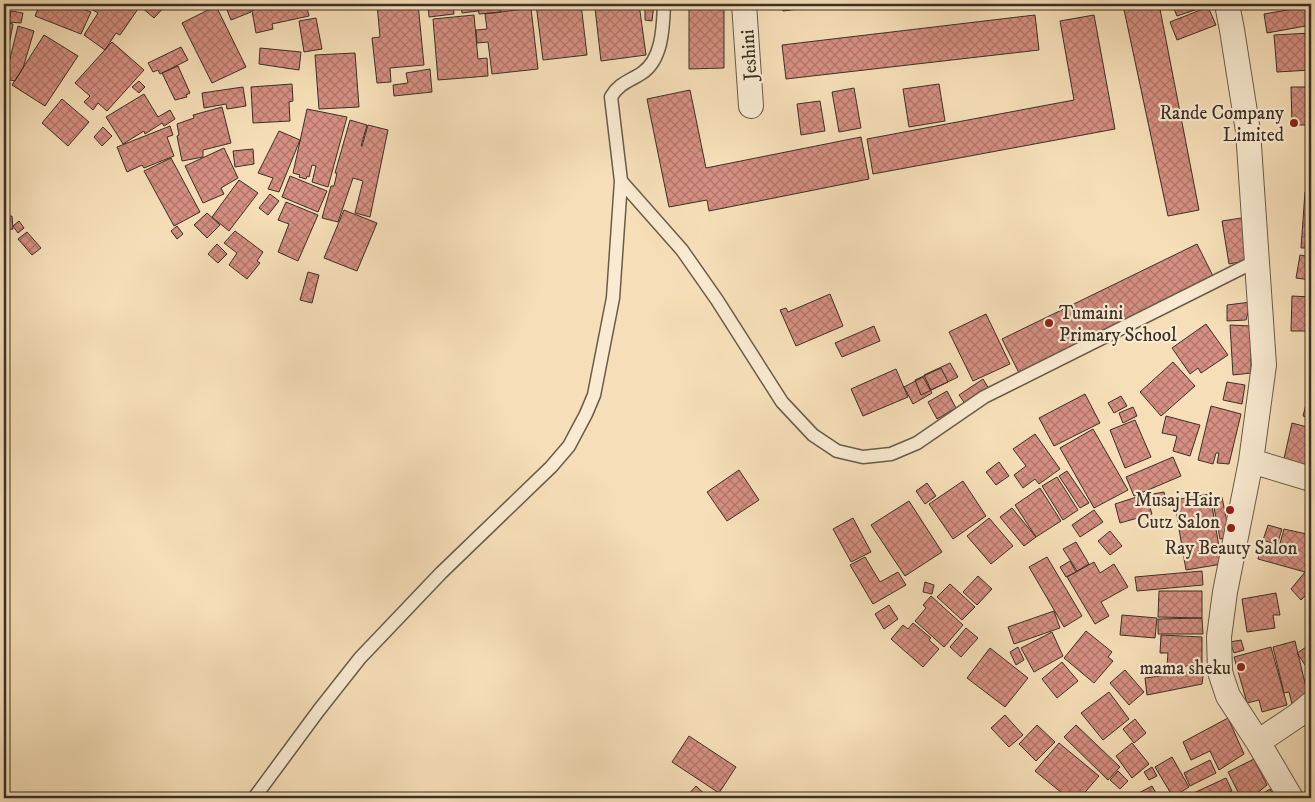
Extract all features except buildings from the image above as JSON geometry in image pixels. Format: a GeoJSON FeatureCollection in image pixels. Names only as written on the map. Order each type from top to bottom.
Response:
{"type":"FeatureCollection","features":[{"type":"Feature","properties":{"kind":"street","name":"Jeshini"},"geometry":{"type":"LineString","coordinates":[[744,4],[751,106]]}},
{"type":"Feature","properties":{"kind":"street"},"geometry":{"type":"LineString","coordinates":[[1227,4],[1248,131],[1264,365],[1251,461],[1225,592],[1219,637],[1220,672],[1228,696],[1291,798]]}},
{"type":"Feature","properties":{"kind":"street"},"geometry":{"type":"LineString","coordinates":[[1251,461],[1311,479]]}},
{"type":"Feature","properties":{"kind":"street"},"geometry":{"type":"LineString","coordinates":[[1258,742],[1311,704]]}},
{"type":"Feature","properties":{"kind":"lane"},"geometry":{"type":"LineString","coordinates":[[254,798],[318,710],[360,658],[441,573],[551,467],[569,446],[594,396],[613,298],[621,181],[612,97],[621,84],[643,72],[652,64],[658,52],[664,4]]}},
{"type":"Feature","properties":{"kind":"lane"},"geometry":{"type":"LineString","coordinates":[[621,181],[682,250],[717,300],[782,402],[813,435],[837,451],[863,457],[891,454],[916,443],[984,397],[1258,260]]}},
{"type":"Feature","properties":{"kind":"place","name":"Rande Company Limited"},"geometry":{"type":"Point","coordinates":[1294,123]}},
{"type":"Feature","properties":{"kind":"place","name":"Tumaini Primary School"},"geometry":{"type":"Point","coordinates":[1049,323]}},
{"type":"Feature","properties":{"kind":"place","name":"Musaj Hair Cutz Salon"},"geometry":{"type":"Point","coordinates":[1230,510]}},
{"type":"Feature","properties":{"kind":"place","name":"Ray Beauty Salon"},"geometry":{"type":"Point","coordinates":[1231,528]}},
{"type":"Feature","properties":{"kind":"place","name":"mama sheku"},"geometry":{"type":"Point","coordinates":[1241,667]}}]}
